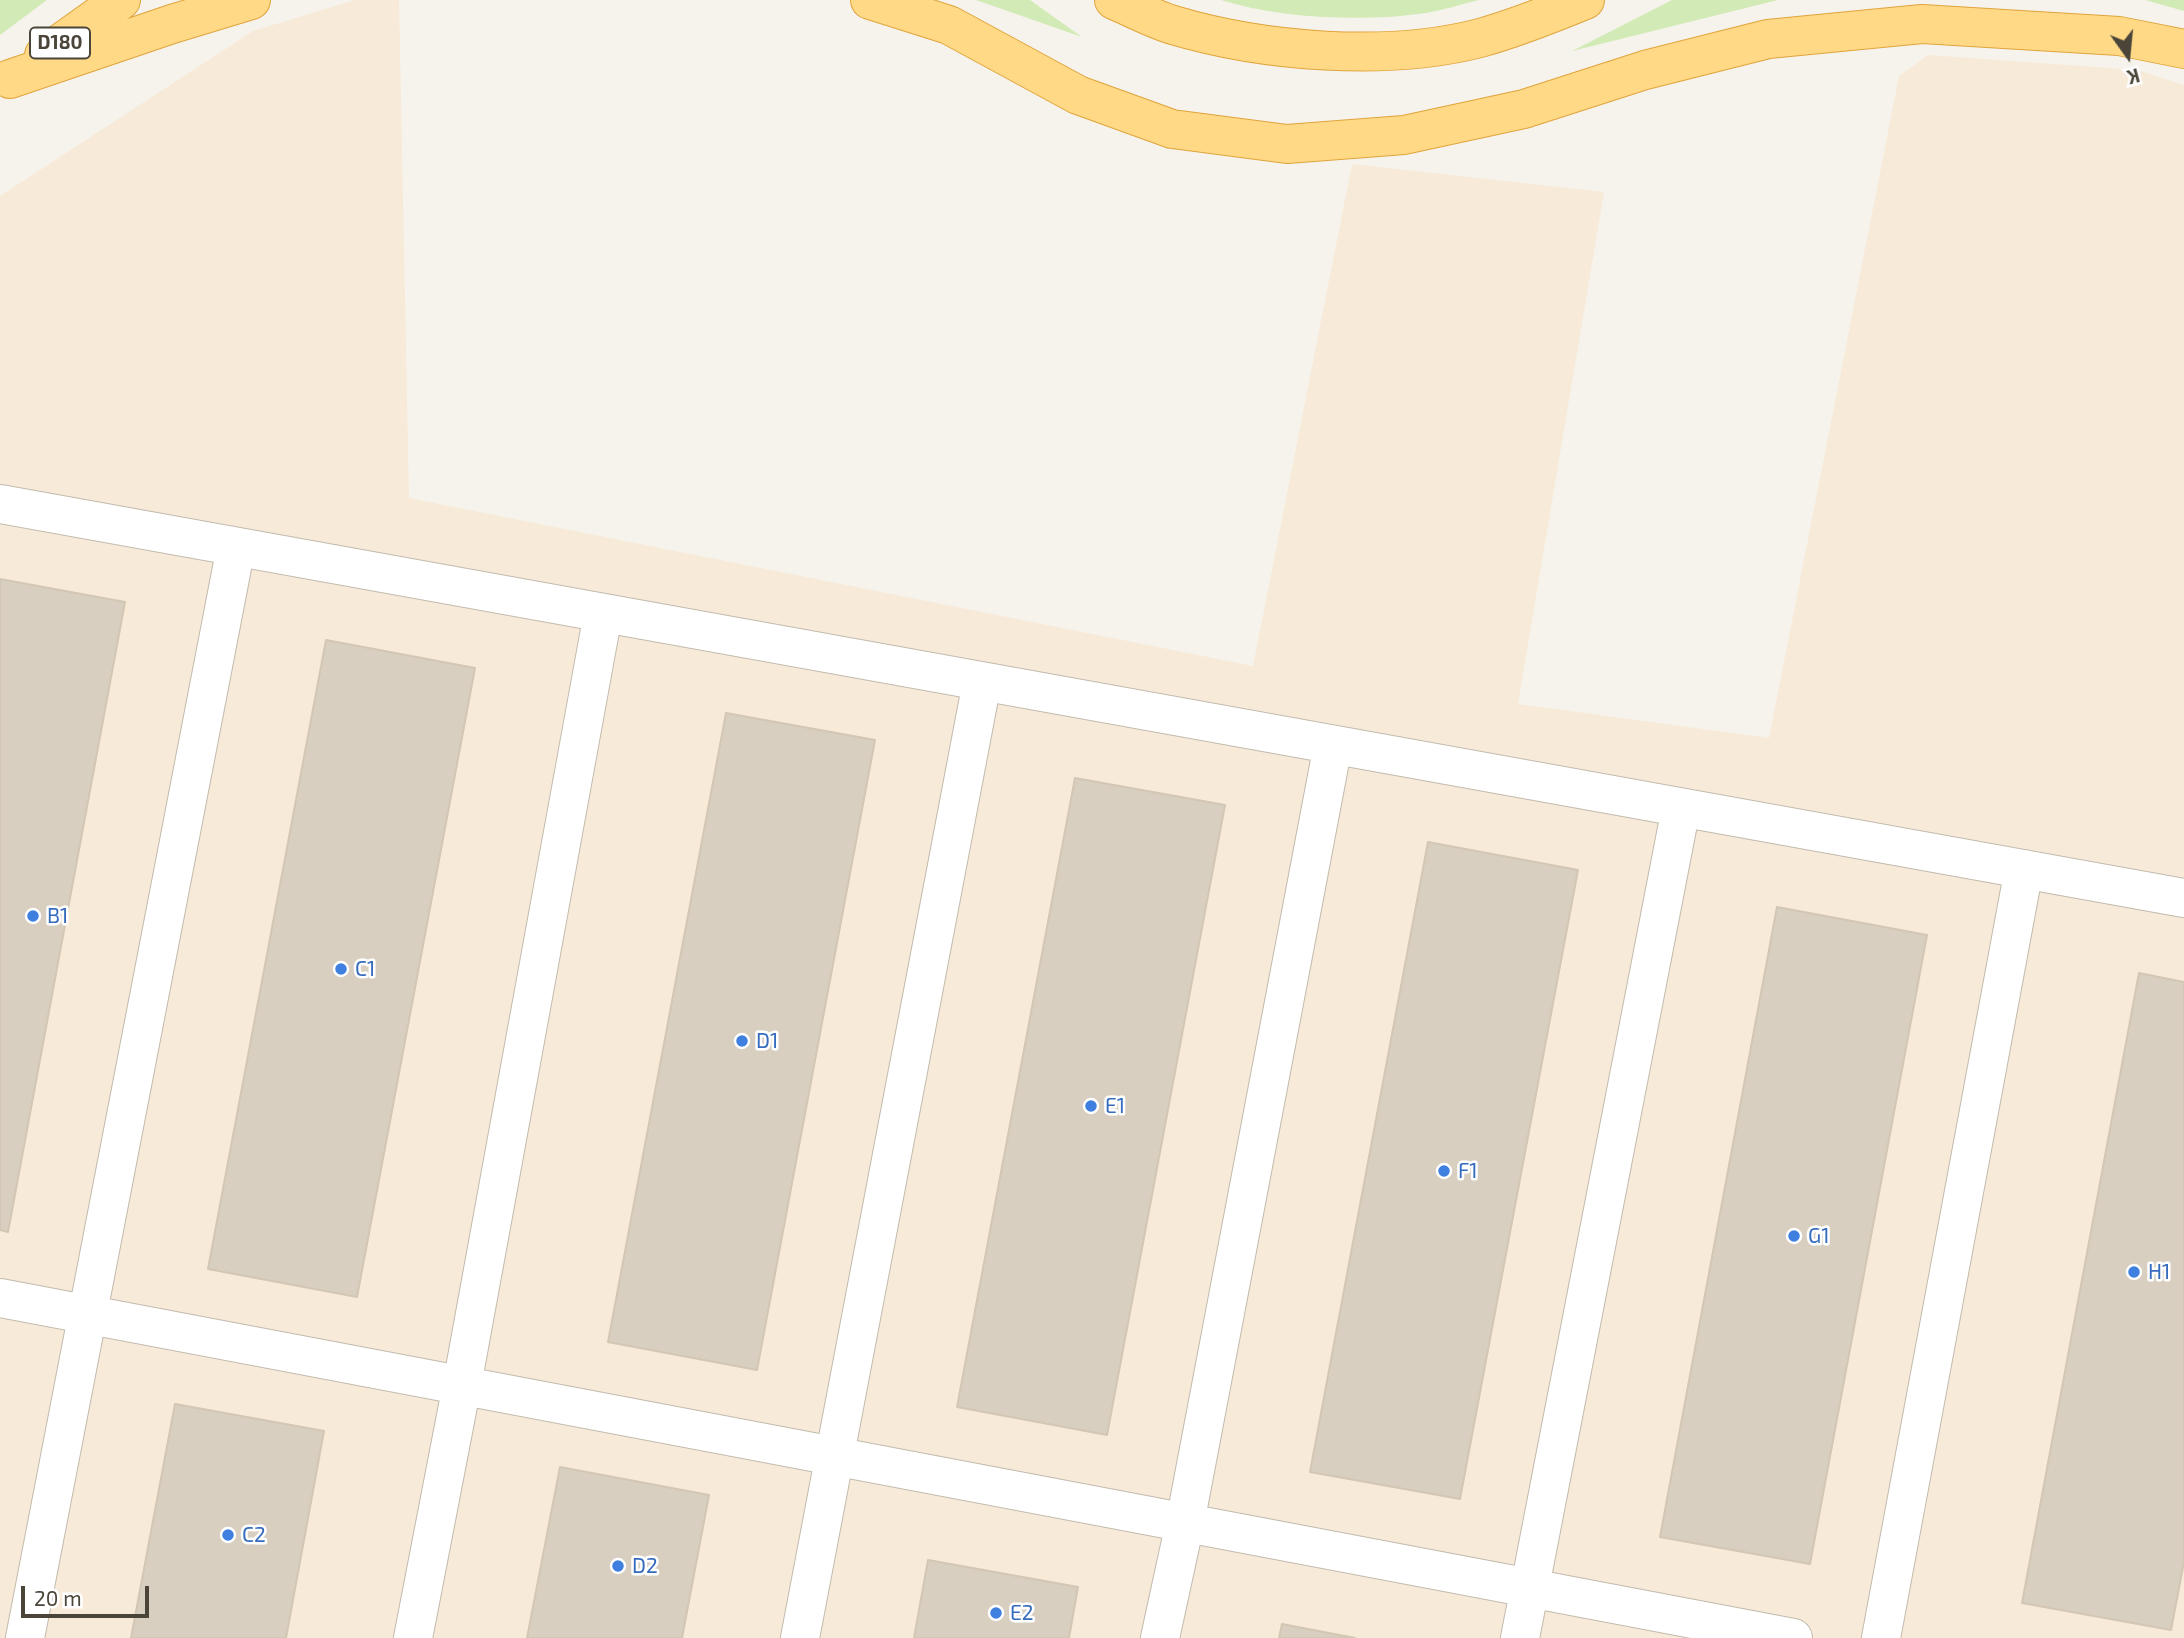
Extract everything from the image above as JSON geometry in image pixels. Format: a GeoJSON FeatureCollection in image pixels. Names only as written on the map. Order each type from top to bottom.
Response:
{"type":"FeatureCollection","features":[{"type":"Feature","properties":{"kind":"highway","name":"D180"},"geometry":{"type":"LineString","coordinates":[[5,83],[121,0]]}},
{"type":"Feature","properties":{"kind":"highway"},"geometry":{"type":"LineString","coordinates":[[5,83],[172,24],[251,0]]}},
{"type":"Feature","properties":{"kind":"highway"},"geometry":{"type":"LineString","coordinates":[[870,0],[949,25],[1078,95],[1172,129],[1286,144],[1404,135],[1510,112],[1645,70],[1768,39],[1922,24],[2119,36],[2184,49]]}},
{"type":"Feature","properties":{"kind":"highway"},"geometry":{"type":"LineString","coordinates":[[1114,0],[1171,24],[1245,43],[1385,51],[1437,46],[1479,38],[1586,0]]}},
{"type":"Feature","properties":{"kind":"street"},"geometry":{"type":"LineString","coordinates":[[0,504],[2184,898]]}},
{"type":"Feature","properties":{"kind":"street"},"geometry":{"type":"LineString","coordinates":[[25,1638],[236,547]]}},
{"type":"Feature","properties":{"kind":"street"},"geometry":{"type":"LineString","coordinates":[[414,1638],[603,614]]}},
{"type":"Feature","properties":{"kind":"street"},"geometry":{"type":"LineString","coordinates":[[800,1638],[982,682]]}},
{"type":"Feature","properties":{"kind":"street"},"geometry":{"type":"LineString","coordinates":[[1160,1638],[1185,1523],[1333,745]]}},
{"type":"Feature","properties":{"kind":"street"},"geometry":{"type":"LineString","coordinates":[[1520,1638],[1681,808]]}},
{"type":"Feature","properties":{"kind":"street"},"geometry":{"type":"LineString","coordinates":[[1881,1638],[2024,869]]}},
{"type":"Feature","properties":{"kind":"street"},"geometry":{"type":"LineString","coordinates":[[0,1298],[1793,1638]]}},
{"type":"Feature","properties":{"kind":"shaded area"},"geometry":{"type":"Polygon","coordinates":[[[355,0],[399,0],[409,498],[1253,666],[1352,164],[1604,192],[1518,704],[1769,738],[1899,76],[1928,55],[2137,70],[2184,85],[2184,1638],[0,1638],[0,196],[253,31],[355,0]]]}},
{"type":"Feature","properties":{"kind":"green space"},"geometry":{"type":"Polygon","coordinates":[[[0,0],[47,0],[0,35],[0,0]]]}},
{"type":"Feature","properties":{"kind":"green space"},"geometry":{"type":"Polygon","coordinates":[[[976,0],[1030,0],[1082,37],[976,0]]]}},
{"type":"Feature","properties":{"kind":"green space"},"geometry":{"type":"Polygon","coordinates":[[[1221,0],[1479,0],[1426,13],[1350,18],[1296,15],[1221,0]]]}},
{"type":"Feature","properties":{"kind":"green space"},"geometry":{"type":"Polygon","coordinates":[[[1672,0],[1778,0],[1572,51],[1672,0]]]}},
{"type":"Feature","properties":{"kind":"green space"},"geometry":{"type":"Polygon","coordinates":[[[2145,0],[2184,0],[2184,11],[2145,0]]]}},
{"type":"Feature","properties":{"kind":"building","name":"B1"},"geometry":{"type":"Polygon","coordinates":[[[0,579],[125,602],[8,1232],[0,1230],[0,579]]]}},
{"type":"Feature","properties":{"kind":"building","name":"C1"},"geometry":{"type":"Polygon","coordinates":[[[326,640],[475,668],[357,1297],[208,1269],[326,640]]]}},
{"type":"Feature","properties":{"kind":"building","name":"D1"},"geometry":{"type":"Polygon","coordinates":[[[726,713],[875,740],[757,1370],[608,1342],[726,713]]]}},
{"type":"Feature","properties":{"kind":"building","name":"E1"},"geometry":{"type":"Polygon","coordinates":[[[1075,778],[1225,805],[1107,1435],[957,1407],[1075,778]]]}},
{"type":"Feature","properties":{"kind":"building","name":"F1"},"geometry":{"type":"Polygon","coordinates":[[[1428,842],[1578,870],[1460,1499],[1310,1472],[1428,842]]]}},
{"type":"Feature","properties":{"kind":"building","name":"G1"},"geometry":{"type":"Polygon","coordinates":[[[1777,907],[1927,935],[1810,1564],[1660,1537],[1777,907]]]}},
{"type":"Feature","properties":{"kind":"building","name":"H1"},"geometry":{"type":"Polygon","coordinates":[[[2139,973],[2184,982],[2184,1562],[2171,1630],[2022,1603],[2139,973]]]}},
{"type":"Feature","properties":{"kind":"building","name":"C2"},"geometry":{"type":"Polygon","coordinates":[[[175,1404],[324,1431],[286,1638],[131,1638],[175,1404]]]}},
{"type":"Feature","properties":{"kind":"building","name":"D2"},"geometry":{"type":"Polygon","coordinates":[[[560,1467],[709,1495],[682,1638],[527,1638],[560,1467]]]}},
{"type":"Feature","properties":{"kind":"building","name":"E2"},"geometry":{"type":"Polygon","coordinates":[[[928,1560],[1078,1587],[1069,1638],[914,1638],[928,1560]]]}},
{"type":"Feature","properties":{"kind":"building"},"geometry":{"type":"Polygon","coordinates":[[[1282,1624],[1355,1638],[1279,1638],[1282,1624]]]}},
{"type":"Feature","properties":{"kind":"place","name":"B1"},"geometry":{"type":"Point","coordinates":[33,916]}},
{"type":"Feature","properties":{"kind":"place","name":"C1"},"geometry":{"type":"Point","coordinates":[341,969]}},
{"type":"Feature","properties":{"kind":"place","name":"D1"},"geometry":{"type":"Point","coordinates":[742,1041]}},
{"type":"Feature","properties":{"kind":"place","name":"E1"},"geometry":{"type":"Point","coordinates":[1091,1106]}},
{"type":"Feature","properties":{"kind":"place","name":"F1"},"geometry":{"type":"Point","coordinates":[1444,1171]}},
{"type":"Feature","properties":{"kind":"place","name":"G1"},"geometry":{"type":"Point","coordinates":[1794,1236]}},
{"type":"Feature","properties":{"kind":"place","name":"H1"},"geometry":{"type":"Point","coordinates":[2134,1272]}},
{"type":"Feature","properties":{"kind":"place","name":"C2"},"geometry":{"type":"Point","coordinates":[228,1535]}},
{"type":"Feature","properties":{"kind":"place","name":"D2"},"geometry":{"type":"Point","coordinates":[618,1566]}},
{"type":"Feature","properties":{"kind":"place","name":"E2"},"geometry":{"type":"Point","coordinates":[996,1613]}}]}
